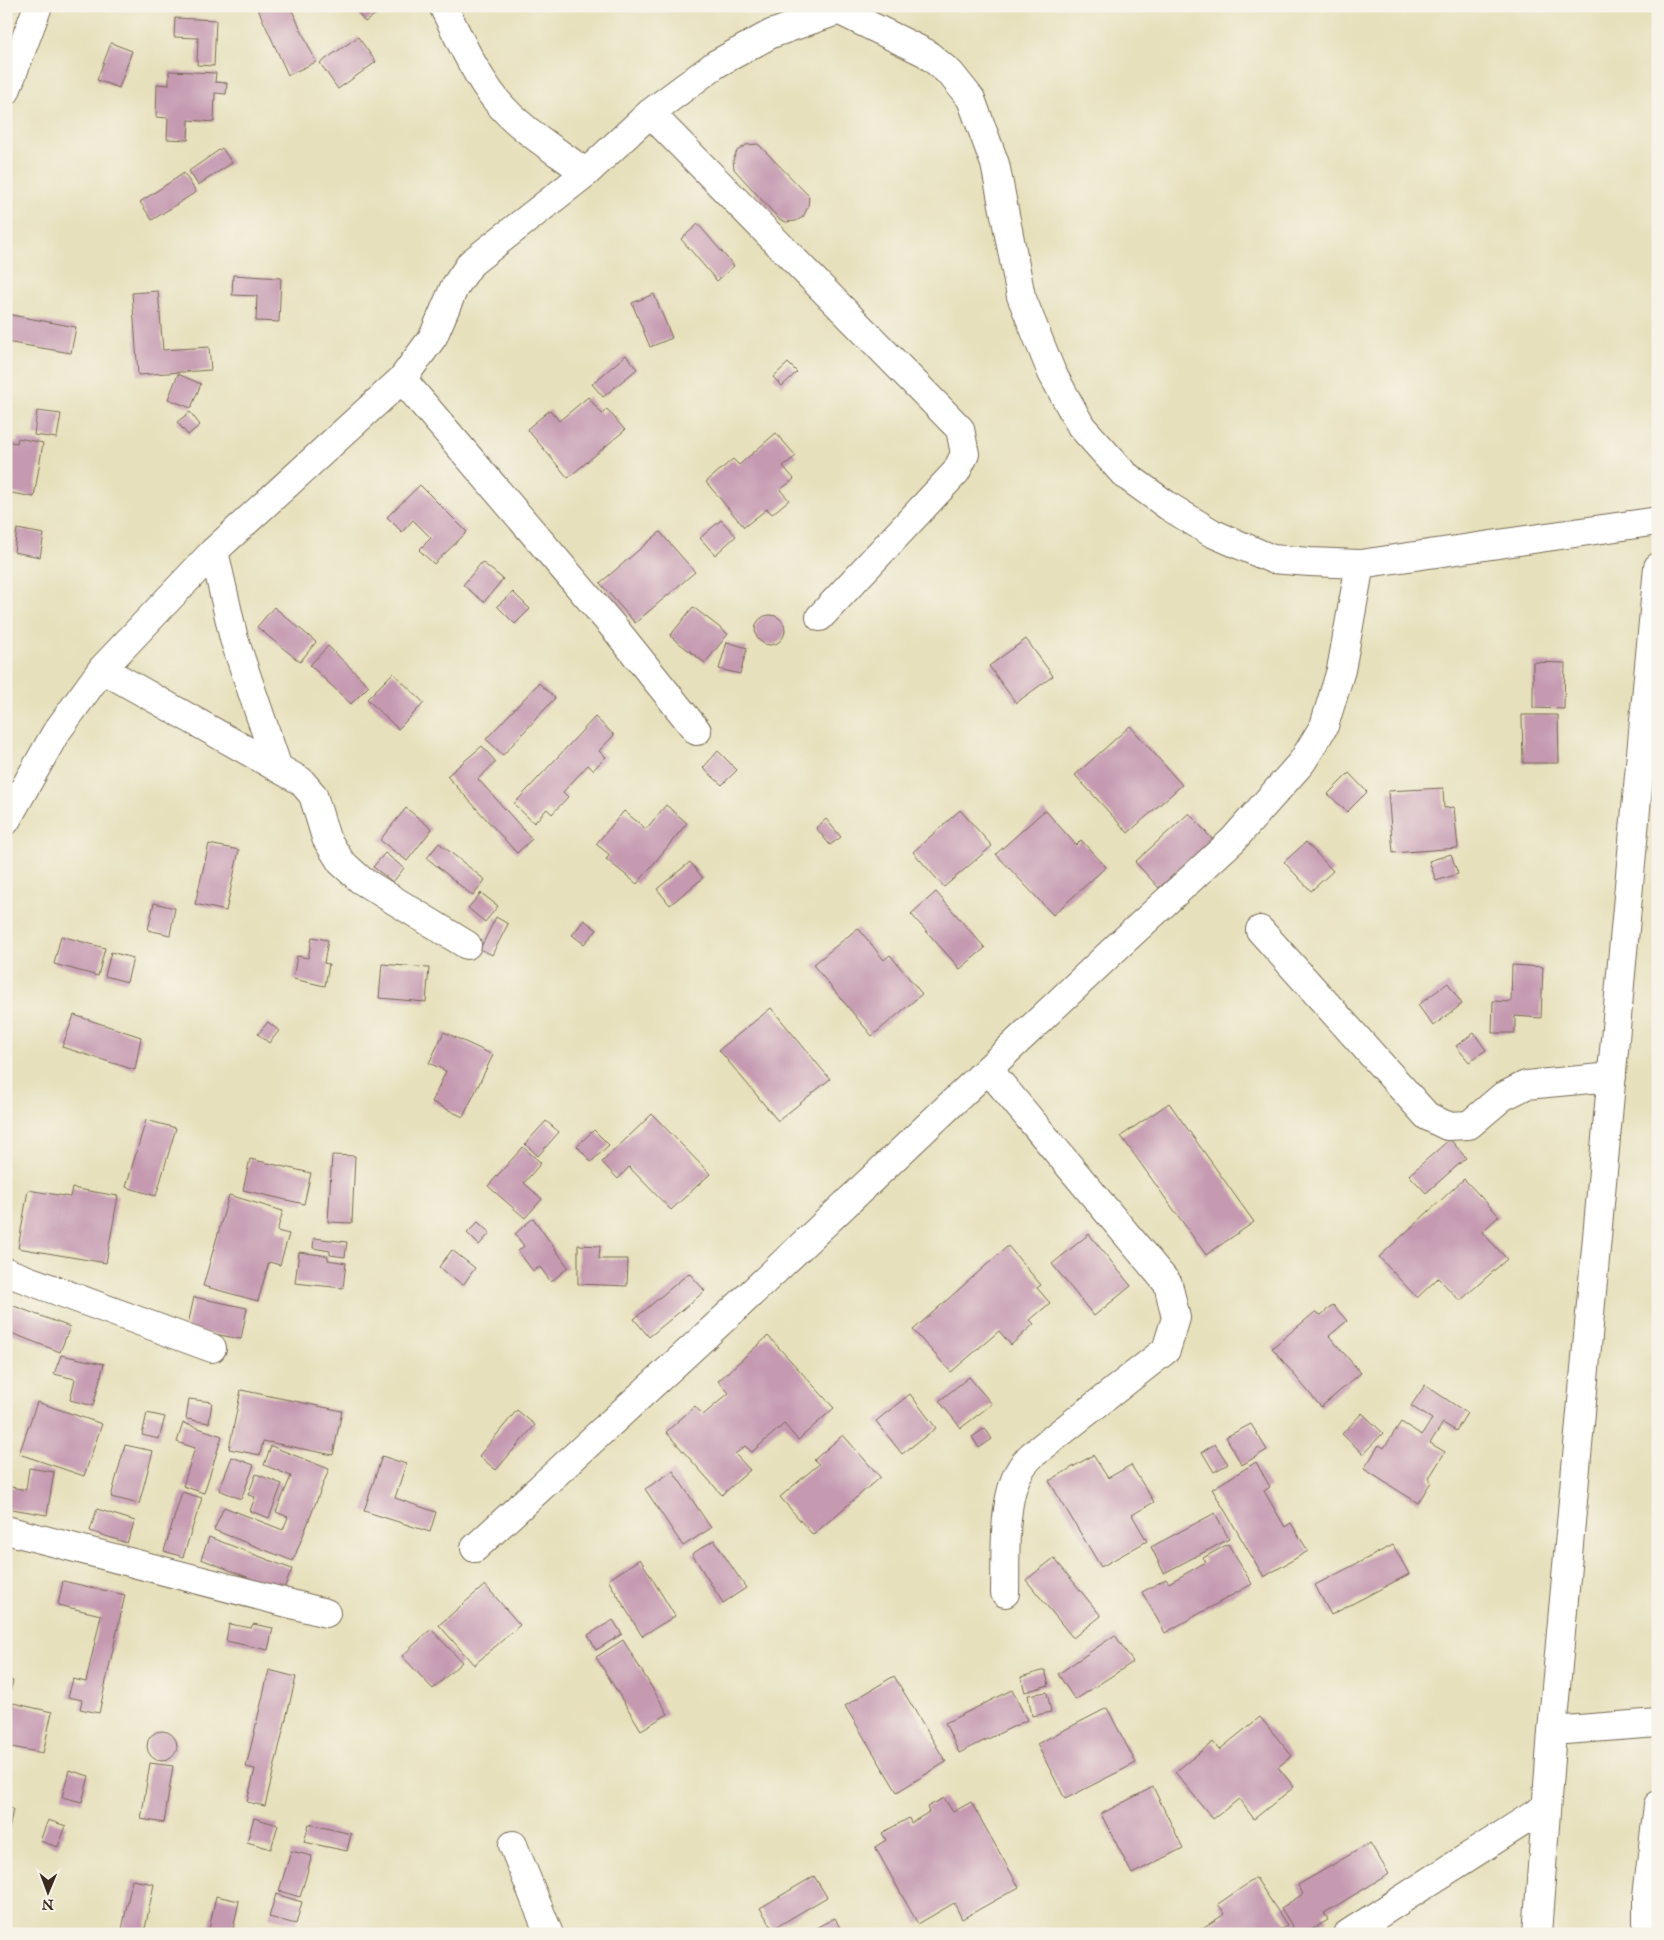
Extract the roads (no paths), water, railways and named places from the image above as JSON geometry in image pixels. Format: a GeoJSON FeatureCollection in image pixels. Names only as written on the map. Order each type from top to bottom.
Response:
{"type":"FeatureCollection","features":[{"type":"Feature","properties":{"kind":"street"},"geometry":{"type":"LineString","coordinates":[[6,92],[38,6]]}},
{"type":"Feature","properties":{"kind":"street"},"geometry":{"type":"LineString","coordinates":[[443,6],[480,78],[497,102],[515,120],[586,173]]}},
{"type":"Feature","properties":{"kind":"street"},"geometry":{"type":"LineString","coordinates":[[6,821],[55,734],[102,669],[214,551],[402,379],[433,337],[454,288],[471,263],[586,173],[650,113],[716,64],[772,34],[844,8],[926,53],[951,74],[971,99],[995,164],[1021,296],[1052,373],[1081,426],[1124,474],[1168,506],[1212,533],[1272,559],[1360,564],[1658,521]]}},
{"type":"Feature","properties":{"kind":"street"},"geometry":{"type":"LineString","coordinates":[[650,113],[960,429],[965,454],[956,472],[820,617]]}},
{"type":"Feature","properties":{"kind":"street"},"geometry":{"type":"LineString","coordinates":[[402,379],[610,623],[697,731]]}},
{"type":"Feature","properties":{"kind":"street"},"geometry":{"type":"LineString","coordinates":[[214,551],[234,639],[278,768]]}},
{"type":"Feature","properties":{"kind":"street"},"geometry":{"type":"LineString","coordinates":[[475,1548],[740,1304],[1233,840],[1302,762],[1324,726],[1341,670],[1360,564]]}},
{"type":"Feature","properties":{"kind":"street"},"geometry":{"type":"LineString","coordinates":[[1537,1934],[1552,1731],[1658,567]]}},
{"type":"Feature","properties":{"kind":"street"},"geometry":{"type":"LineString","coordinates":[[102,669],[300,780],[313,795],[326,838],[341,862],[361,880],[467,945]]}},
{"type":"Feature","properties":{"kind":"street"},"geometry":{"type":"LineString","coordinates":[[1260,930],[1426,1116],[1447,1126],[1469,1125],[1502,1097],[1526,1085],[1612,1077]]}},
{"type":"Feature","properties":{"kind":"street"},"geometry":{"type":"LineString","coordinates":[[988,1069],[1168,1284],[1176,1318],[1166,1350],[1032,1455],[1020,1469],[1013,1486],[1008,1516],[1005,1593]]}},
{"type":"Feature","properties":{"kind":"street"},"geometry":{"type":"LineString","coordinates":[[6,1272],[212,1348]]}},
{"type":"Feature","properties":{"kind":"street"},"geometry":{"type":"LineString","coordinates":[[6,1530],[326,1613]]}},
{"type":"Feature","properties":{"kind":"street"},"geometry":{"type":"LineString","coordinates":[[1552,1731],[1658,1723]]}},
{"type":"Feature","properties":{"kind":"street"},"geometry":{"type":"LineString","coordinates":[[1647,1934],[1647,1896],[1658,1805]]}},
{"type":"Feature","properties":{"kind":"street"},"geometry":{"type":"LineString","coordinates":[[1348,1934],[1546,1807]]}},
{"type":"Feature","properties":{"kind":"street"},"geometry":{"type":"LineString","coordinates":[[513,1844],[549,1934]]}}]}
